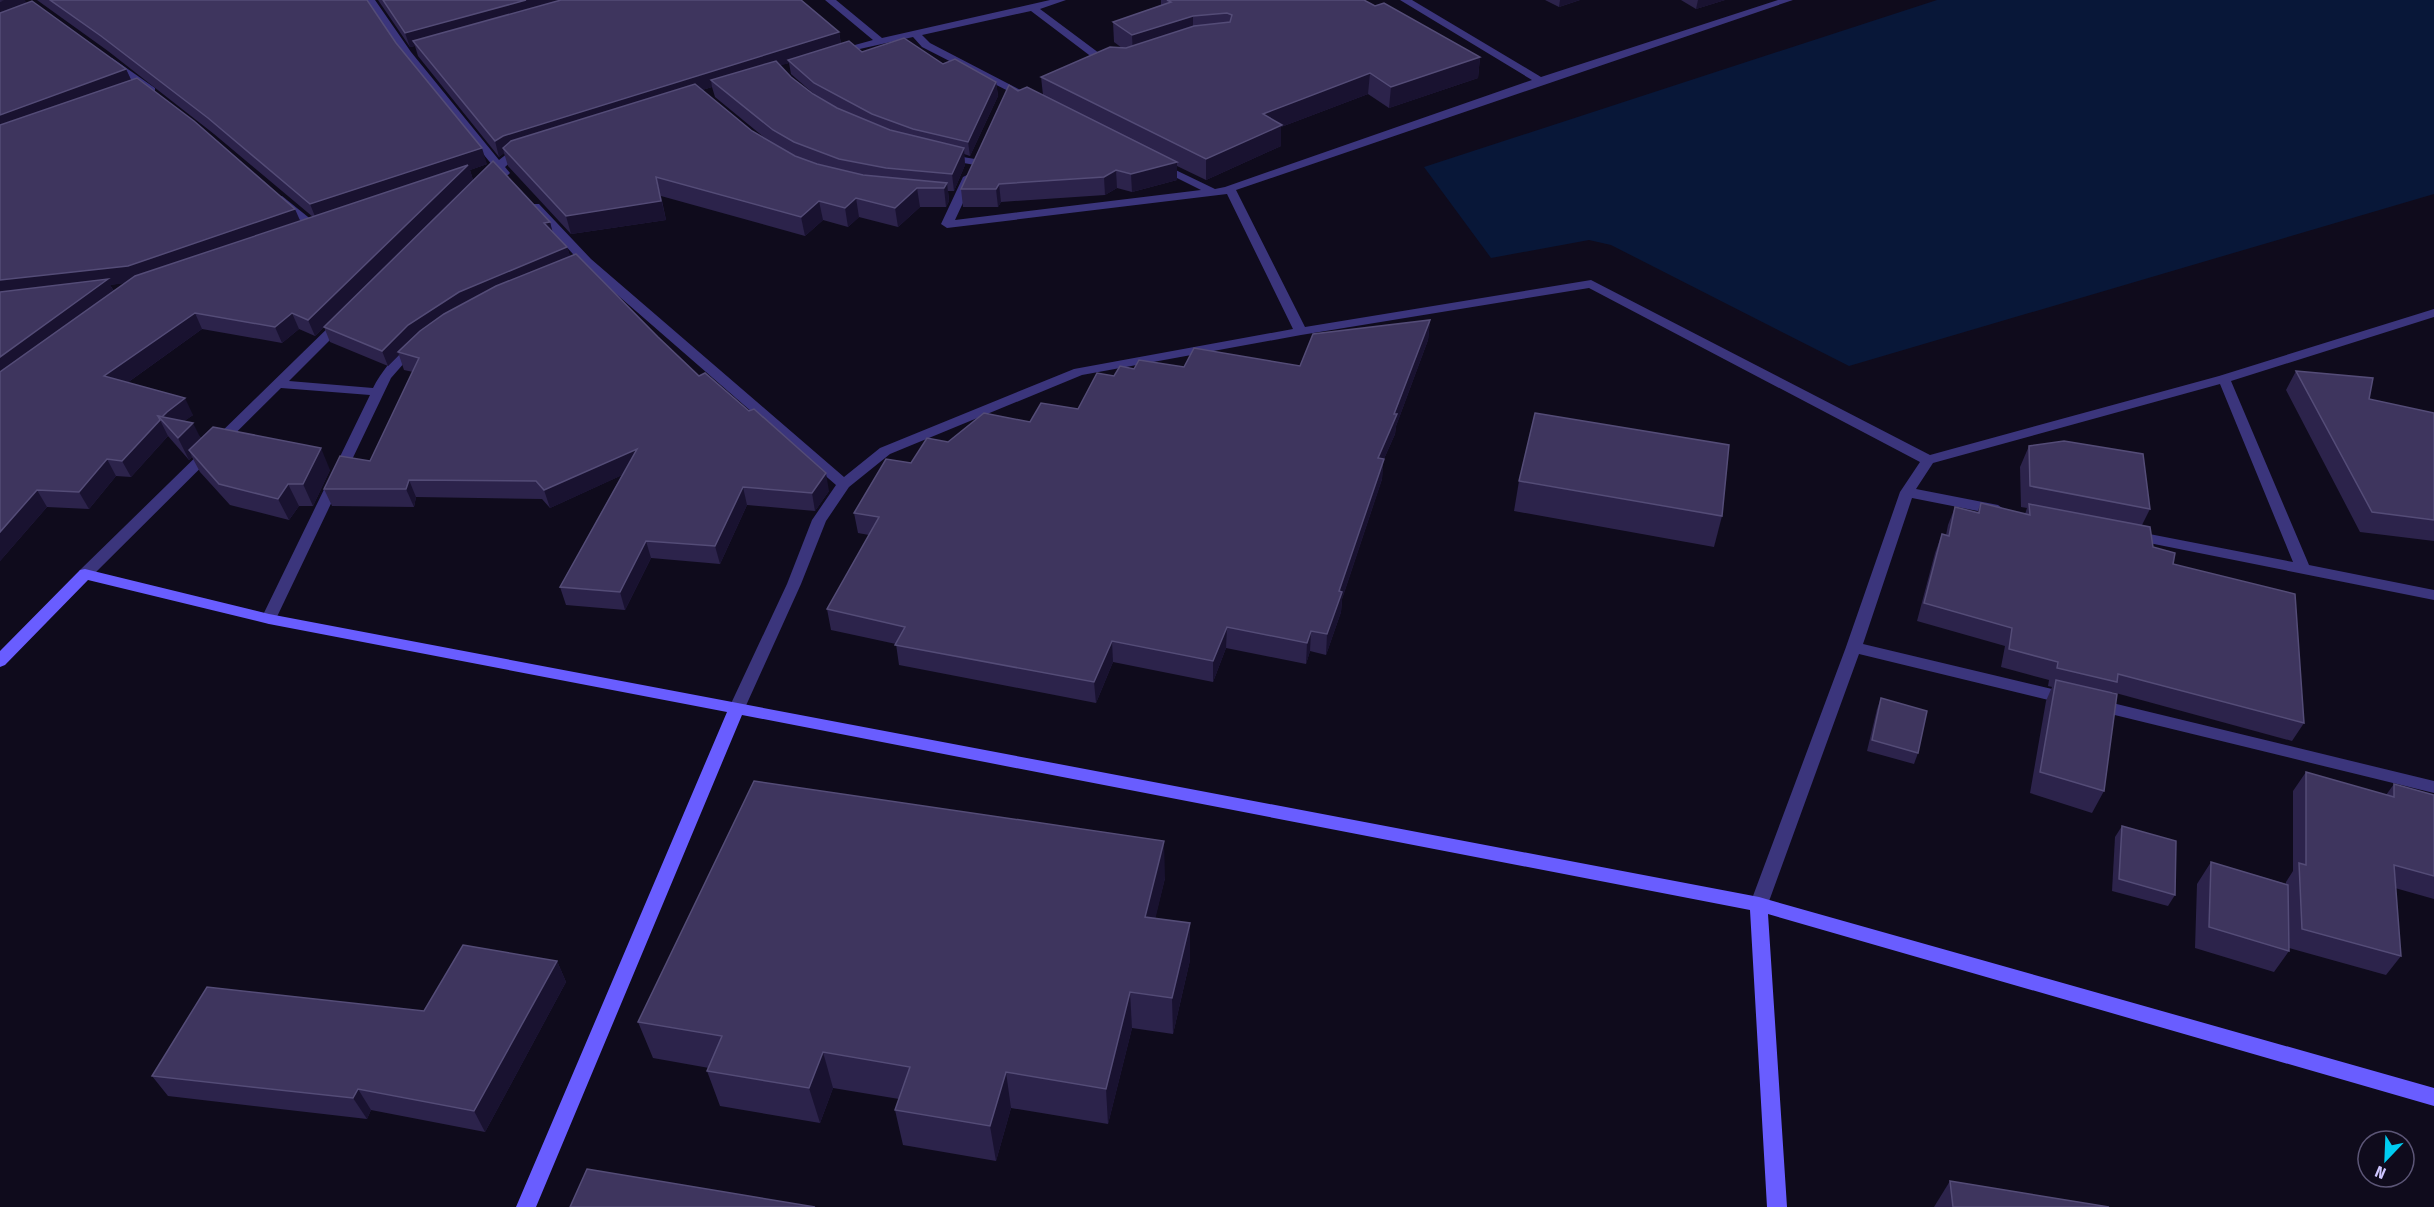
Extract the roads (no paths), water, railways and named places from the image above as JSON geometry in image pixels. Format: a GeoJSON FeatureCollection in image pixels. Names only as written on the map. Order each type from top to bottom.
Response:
{"type":"FeatureCollection","features":[{"type":"Feature","properties":{"kind":"street"},"geometry":{"type":"LineString","coordinates":[[370,0],[407,54],[581,264],[844,484]]}},
{"type":"Feature","properties":{"kind":"street"},"geometry":{"type":"LineString","coordinates":[[830,0],[879,40]]}},
{"type":"Feature","properties":{"kind":"street"},"geometry":{"type":"LineString","coordinates":[[824,57],[879,40],[1033,8],[1061,0]]}},
{"type":"Feature","properties":{"kind":"street"},"geometry":{"type":"LineString","coordinates":[[1405,0],[1540,81]]}},
{"type":"Feature","properties":{"kind":"street"},"geometry":{"type":"LineString","coordinates":[[933,155],[977,157],[955,196],[946,224],[1231,190],[1230,188],[1540,81],[1788,0]]}},
{"type":"Feature","properties":{"kind":"street"},"geometry":{"type":"LineString","coordinates":[[1033,8],[1105,62],[1125,63]]}},
{"type":"Feature","properties":{"kind":"street"},"geometry":{"type":"LineString","coordinates":[[915,33],[926,45],[1007,94],[1039,104]]}},
{"type":"Feature","properties":{"kind":"street"},"geometry":{"type":"LineString","coordinates":[[407,54],[419,50]]}},
{"type":"Feature","properties":{"kind":"street"},"geometry":{"type":"LineString","coordinates":[[100,51],[163,99]]}},
{"type":"Feature","properties":{"kind":"street"},"geometry":{"type":"LineString","coordinates":[[135,90],[146,86]]}},
{"type":"Feature","properties":{"kind":"street"},"geometry":{"type":"LineString","coordinates":[[472,191],[512,155],[534,148]]}},
{"type":"Feature","properties":{"kind":"street"},"geometry":{"type":"LineString","coordinates":[[1147,159],[1213,192]]}},
{"type":"Feature","properties":{"kind":"street"},"geometry":{"type":"LineString","coordinates":[[476,173],[498,166]]}},
{"type":"Feature","properties":{"kind":"street"},"geometry":{"type":"LineString","coordinates":[[269,188],[314,227]]}},
{"type":"Feature","properties":{"kind":"street"},"geometry":{"type":"LineString","coordinates":[[1231,190],[1301,331]]}},
{"type":"Feature","properties":{"kind":"street"},"geometry":{"type":"LineString","coordinates":[[526,1207],[736,710],[794,584],[819,520],[844,484],[885,451],[1079,372],[1301,331],[1591,284],[1928,460]]}},
{"type":"Feature","properties":{"kind":"street"},"geometry":{"type":"LineString","coordinates":[[0,661],[85,574],[355,309]]}},
{"type":"Feature","properties":{"kind":"street"},"geometry":{"type":"LineString","coordinates":[[1777,1207],[1759,904],[1854,646],[1907,492],[1928,460],[2224,379],[2432,318]]}},
{"type":"Feature","properties":{"kind":"street"},"geometry":{"type":"LineString","coordinates":[[269,619],[385,377],[400,359],[425,340]]}},
{"type":"Feature","properties":{"kind":"street"},"geometry":{"type":"LineString","coordinates":[[2224,379],[2304,570]]}},
{"type":"Feature","properties":{"kind":"street"},"geometry":{"type":"LineString","coordinates":[[279,384],[377,392]]}},
{"type":"Feature","properties":{"kind":"street"},"geometry":{"type":"LineString","coordinates":[[1907,492],[2012,513]]}},
{"type":"Feature","properties":{"kind":"street"},"geometry":{"type":"LineString","coordinates":[[2117,533],[2434,595]]}},
{"type":"Feature","properties":{"kind":"street"},"geometry":{"type":"LineString","coordinates":[[85,574],[269,619],[1759,904],[2434,1097]]}},
{"type":"Feature","properties":{"kind":"street"},"geometry":{"type":"LineString","coordinates":[[1854,646],[2434,787]]}},
{"type":"Feature","properties":{"kind":"water"},"geometry":{"type":"Polygon","coordinates":[[[1937,0],[2434,0],[2434,194],[1849,366],[1611,245],[1589,240],[1491,258],[1424,167],[1937,0]]]}}]}
